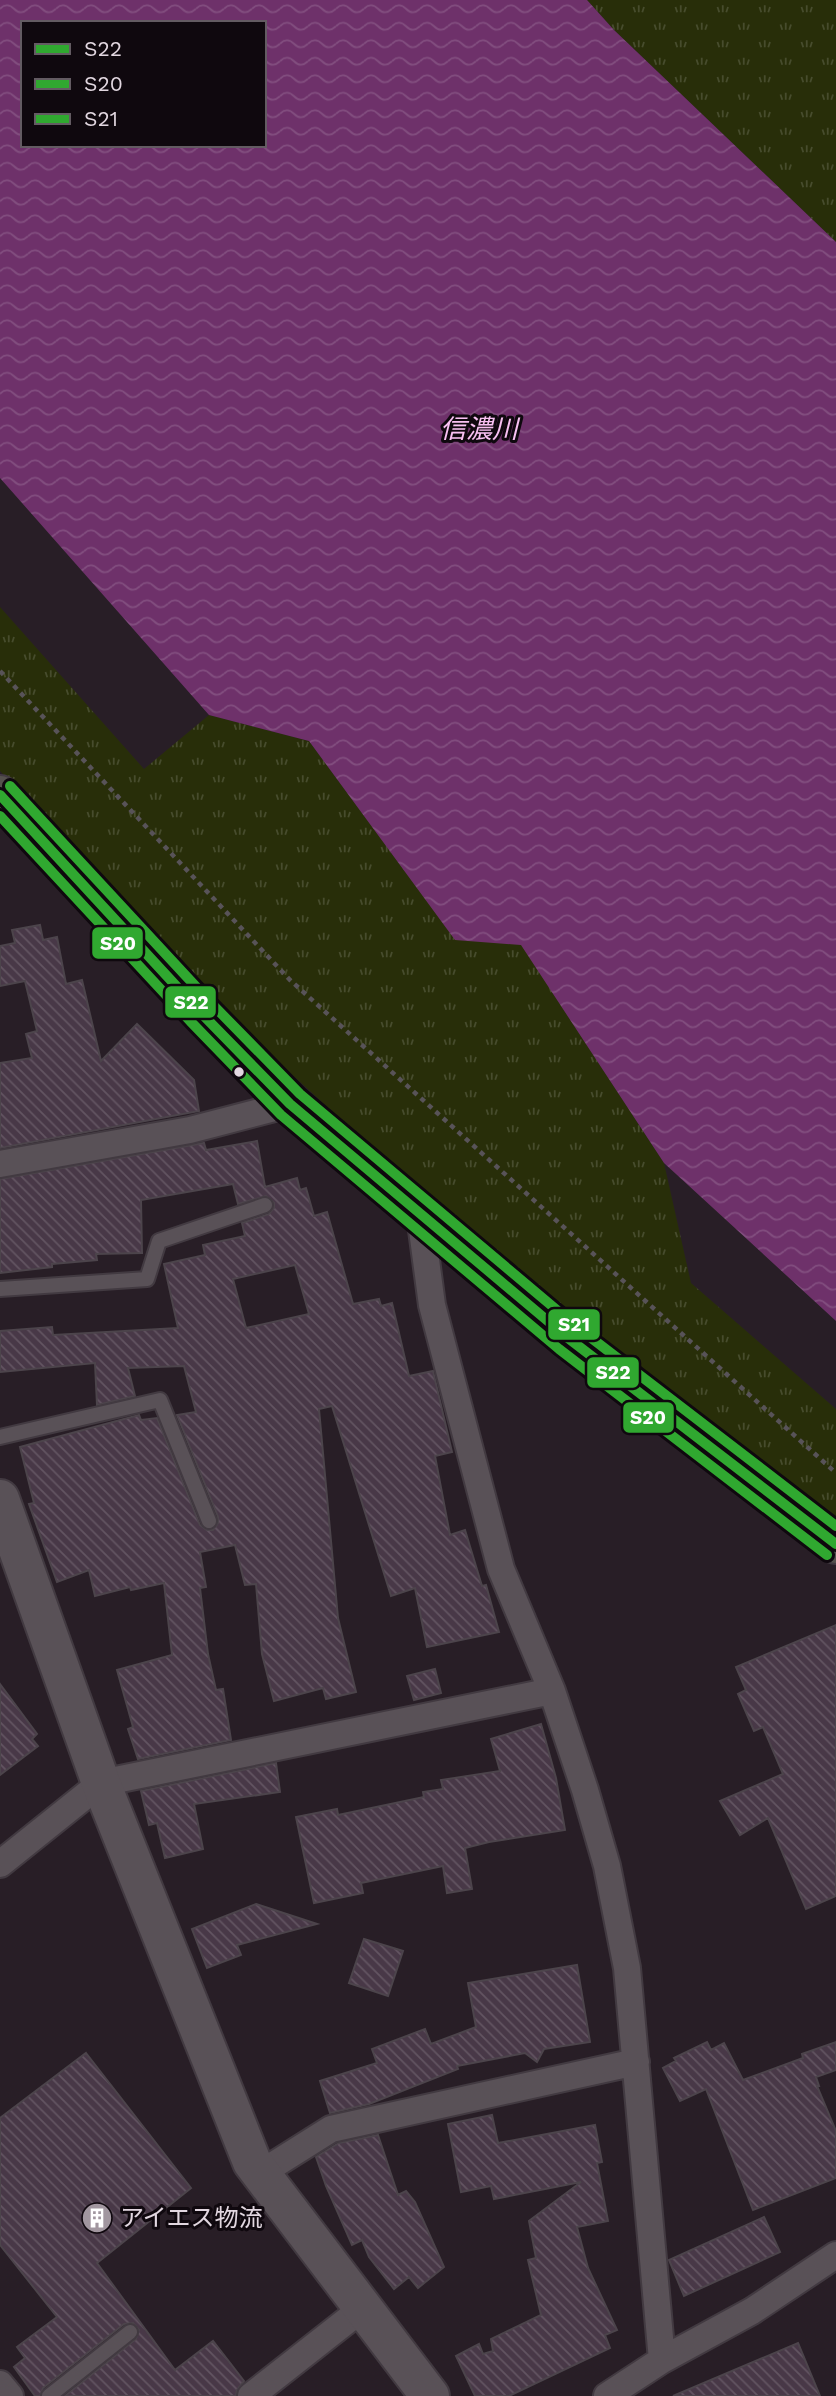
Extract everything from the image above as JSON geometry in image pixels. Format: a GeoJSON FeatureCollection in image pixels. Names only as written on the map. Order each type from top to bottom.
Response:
{"type":"FeatureCollection","features":[{"type":"Feature","properties":{"kind":"main road"},"geometry":{"type":"LineString","coordinates":[[2,800],[290,1104],[568,1338],[836,1544]]}},
{"type":"Feature","properties":{"kind":"street"},"geometry":{"type":"LineString","coordinates":[[0,1164],[190,1130],[290,1104]]}},
{"type":"Feature","properties":{"kind":"street"},"geometry":{"type":"LineString","coordinates":[[421,1215],[432,1305],[501,1569],[552,1691],[607,1866],[627,1968],[663,2360]]}},
{"type":"Feature","properties":{"kind":"street"},"geometry":{"type":"LineString","coordinates":[[0,1499],[101,1783],[252,2162],[430,2396]]}},
{"type":"Feature","properties":{"kind":"street"},"geometry":{"type":"LineString","coordinates":[[0,1864],[101,1783],[552,1691]]}},
{"type":"Feature","properties":{"kind":"street"},"geometry":{"type":"LineString","coordinates":[[261,2174],[331,2129],[636,2062]]}},
{"type":"Feature","properties":{"kind":"street"},"geometry":{"type":"LineString","coordinates":[[607,2396],[663,2360],[752,2311],[836,2255]]}},
{"type":"Feature","properties":{"kind":"street"},"geometry":{"type":"LineString","coordinates":[[251,2396],[363,2308]]}},
{"type":"Feature","properties":{"kind":"street"},"geometry":{"type":"LineString","coordinates":[[0,2385],[10,2396]]}},
{"type":"Feature","properties":{"kind":"lane"},"geometry":{"type":"LineString","coordinates":[[0,1289],[147,1279],[159,1241],[265,1205]]}},
{"type":"Feature","properties":{"kind":"lane"},"geometry":{"type":"LineString","coordinates":[[0,1437],[160,1400],[209,1521]]}},
{"type":"Feature","properties":{"kind":"lane"},"geometry":{"type":"LineString","coordinates":[[49,2396],[130,2333]]}},
{"type":"Feature","properties":{"kind":"path"},"geometry":{"type":"LineString","coordinates":[[0,671],[290,980],[836,1473]]}},
{"type":"Feature","properties":{"kind":"green space"},"geometry":{"type":"Polygon","coordinates":[[[587,0],[836,0],[836,242],[614,30],[587,0]]]}},
{"type":"Feature","properties":{"kind":"green space"},"geometry":{"type":"Polygon","coordinates":[[[0,607],[144,769],[209,715],[309,741],[455,939],[521,944],[664,1163],[691,1283],[836,1409],[836,1529],[473,1240],[197,988],[0,771],[0,607]]]}},
{"type":"Feature","properties":{"kind":"water","name":"信濃川"},"geometry":{"type":"Polygon","coordinates":[[[0,0],[587,0],[614,30],[836,242],[836,1321],[664,1163],[521,945],[455,940],[309,741],[209,715],[0,478],[0,0]]]}},
{"type":"Feature","properties":{"kind":"building"},"geometry":{"type":"Polygon","coordinates":[[[40,925],[43,940],[57,937],[66,984],[82,980],[101,1061],[137,1024],[194,1080],[199,1111],[0,1148],[0,1063],[32,1058],[26,1034],[37,1031],[25,981],[0,986],[0,946],[15,943],[12,930],[40,925]]]}},
{"type":"Feature","properties":{"kind":"building"},"geometry":{"type":"Polygon","coordinates":[[[257,1141],[265,1187],[297,1178],[300,1190],[306,1188],[314,1216],[327,1212],[353,1304],[379,1299],[381,1306],[392,1303],[409,1376],[433,1371],[452,1452],[435,1456],[450,1535],[465,1530],[482,1586],[486,1585],[499,1632],[427,1647],[415,1588],[391,1596],[332,1406],[319,1409],[338,1618],[356,1692],[326,1699],[323,1688],[274,1701],[262,1654],[256,1584],[245,1585],[235,1545],[200,1552],[206,1587],[200,1588],[208,1654],[216,1690],[223,1689],[231,1740],[138,1759],[128,1729],[133,1727],[117,1670],[172,1655],[164,1583],[131,1590],[130,1587],[95,1596],[89,1570],[57,1582],[29,1504],[34,1503],[20,1447],[139,1415],[141,1420],[157,1418],[200,1525],[207,1530],[213,1530],[218,1523],[218,1517],[177,1415],[196,1412],[184,1366],[128,1368],[135,1396],[97,1405],[95,1363],[0,1372],[0,1331],[52,1327],[53,1335],[178,1328],[164,1264],[205,1255],[203,1245],[245,1236],[242,1223],[269,1214],[274,1203],[266,1196],[238,1204],[233,1184],[141,1200],[142,1253],[96,1254],[97,1260],[0,1273],[0,1179],[204,1143],[206,1150],[257,1141]],[[295,1265],[233,1279],[246,1328],[309,1314],[295,1265]]]}},
{"type":"Feature","properties":{"kind":"building"},"geometry":{"type":"Polygon","coordinates":[[[836,1625],[836,1896],[806,1909],[768,1818],[740,1835],[720,1801],[783,1774],[763,1727],[754,1731],[738,1694],[746,1690],[736,1667],[836,1625]]]}},
{"type":"Feature","properties":{"kind":"building"},"geometry":{"type":"Polygon","coordinates":[[[435,1669],[441,1693],[414,1700],[407,1676],[435,1669]]]}},
{"type":"Feature","properties":{"kind":"building"},"geometry":{"type":"Polygon","coordinates":[[[0,1684],[37,1734],[32,1739],[38,1746],[0,1775],[0,1684]]]}},
{"type":"Feature","properties":{"kind":"building"},"geometry":{"type":"Polygon","coordinates":[[[541,1724],[556,1778],[565,1830],[465,1848],[472,1889],[447,1893],[443,1866],[361,1883],[363,1893],[314,1903],[296,1817],[337,1809],[338,1815],[424,1797],[423,1792],[443,1789],[441,1780],[500,1771],[491,1739],[541,1724]]]}},
{"type":"Feature","properties":{"kind":"building"},"geometry":{"type":"Polygon","coordinates":[[[276,1763],[280,1792],[194,1804],[203,1849],[165,1858],[157,1823],[149,1825],[141,1791],[276,1763]]]}},
{"type":"Feature","properties":{"kind":"building"},"geometry":{"type":"Polygon","coordinates":[[[256,1904],[317,1924],[237,1945],[241,1955],[207,1968],[192,1929],[256,1904]]]}},
{"type":"Feature","properties":{"kind":"building"},"geometry":{"type":"Polygon","coordinates":[[[364,1939],[403,1951],[388,1996],[349,1983],[364,1939]]]}},
{"type":"Feature","properties":{"kind":"building"},"geometry":{"type":"Polygon","coordinates":[[[577,1965],[590,2042],[544,2049],[537,2062],[525,2053],[457,2066],[458,2069],[369,2104],[330,2113],[320,2081],[377,2063],[372,2049],[425,2029],[431,2044],[476,2027],[468,1983],[577,1965]]]}},
{"type":"Feature","properties":{"kind":"building"},"geometry":{"type":"Polygon","coordinates":[[[707,2042],[711,2050],[724,2043],[743,2080],[803,2058],[802,2054],[836,2042],[836,2070],[816,2077],[817,2086],[836,2131],[836,2178],[753,2210],[706,2089],[680,2101],[663,2068],[676,2061],[674,2058],[707,2042]]]}},
{"type":"Feature","properties":{"kind":"building"},"geometry":{"type":"Polygon","coordinates":[[[86,2053],[191,2188],[97,2263],[175,2370],[213,2341],[244,2381],[236,2396],[65,2396],[136,2339],[139,2330],[133,2323],[124,2324],[43,2388],[40,2396],[35,2396],[14,2367],[25,2358],[17,2347],[57,2317],[0,2245],[0,2118],[86,2053]]]}},
{"type":"Feature","properties":{"kind":"building"},"geometry":{"type":"Polygon","coordinates":[[[492,2115],[498,2143],[595,2125],[602,2162],[597,2163],[608,2221],[577,2227],[588,2268],[617,2330],[605,2335],[610,2348],[509,2396],[475,2396],[456,2356],[479,2344],[483,2354],[493,2351],[491,2339],[541,2315],[528,2260],[536,2258],[529,2221],[581,2182],[494,2199],[491,2186],[461,2192],[448,2124],[492,2115]]]}},
{"type":"Feature","properties":{"kind":"building"},"geometry":{"type":"Polygon","coordinates":[[[378,2135],[398,2195],[406,2191],[415,2202],[444,2267],[418,2288],[409,2277],[394,2289],[369,2257],[362,2240],[352,2245],[316,2157],[339,2143],[378,2135]]]}},
{"type":"Feature","properties":{"kind":"building"},"geometry":{"type":"Polygon","coordinates":[[[764,2217],[780,2252],[684,2296],[669,2260],[764,2217]]]}},
{"type":"Feature","properties":{"kind":"building"},"geometry":{"type":"Polygon","coordinates":[[[798,2343],[820,2396],[673,2396],[798,2343]]]}},
{"type":"Feature","properties":{"kind":"transit line","name":"S21"},"geometry":{"type":"LineString","coordinates":[[10,786],[212,1004],[300,1094],[577,1327],[836,1526]]}},
{"type":"Feature","properties":{"kind":"transit line","name":"S22"},"geometry":{"type":"LineString","coordinates":[[0,795],[202,1014],[290,1104],[568,1338],[836,1544]]}},
{"type":"Feature","properties":{"kind":"transit line","name":"S20"},"geometry":{"type":"LineString","coordinates":[[0,816],[281,1115],[559,1349],[827,1555]]}},
{"type":"Feature","properties":{"kind":"place","name":"アイエス物流"},"geometry":{"type":"Point","coordinates":[97,2218]}}]}
